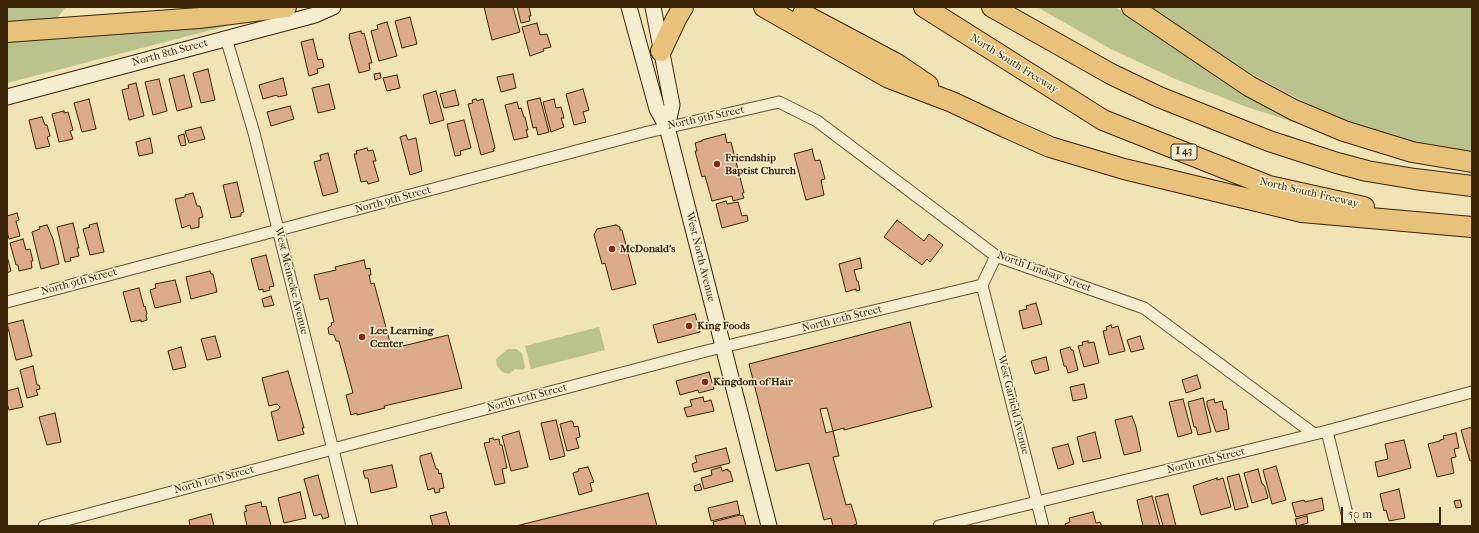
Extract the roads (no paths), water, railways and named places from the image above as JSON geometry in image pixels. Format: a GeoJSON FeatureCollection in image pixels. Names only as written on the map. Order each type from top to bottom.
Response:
{"type":"FeatureCollection","features":[{"type":"Feature","properties":{"kind":"highway"},"geometry":{"type":"LineString","coordinates":[[7,32],[199,18],[286,7]]}},
{"type":"Feature","properties":{"kind":"highway"},"geometry":{"type":"LineString","coordinates":[[661,51],[683,7]]}},
{"type":"Feature","properties":{"kind":"highway"},"geometry":{"type":"LineString","coordinates":[[764,7],[889,78],[952,102],[1050,147],[1124,169],[1302,212],[1472,226]]}},
{"type":"Feature","properties":{"kind":"highway"},"geometry":{"type":"LineString","coordinates":[[789,7],[897,64],[952,102]]}},
{"type":"Feature","properties":{"kind":"highway","name":"North-South Freeway"},"geometry":{"type":"LineString","coordinates":[[924,7],[1103,120],[1269,186],[1402,215],[1472,226]]}},
{"type":"Feature","properties":{"kind":"highway"},"geometry":{"type":"LineString","coordinates":[[992,7],[1111,74],[1159,97],[1262,139],[1306,154],[1367,171],[1472,186]]}},
{"type":"Feature","properties":{"kind":"highway"},"geometry":{"type":"LineString","coordinates":[[1132,7],[1249,86],[1294,110],[1344,131],[1412,152],[1472,162]]}},
{"type":"Feature","properties":{"kind":"main road","name":"North 8th Street"},"geometry":{"type":"LineString","coordinates":[[7,97],[314,15],[333,7]]}},
{"type":"Feature","properties":{"kind":"main road","name":"West North Avenue"},"geometry":{"type":"LineString","coordinates":[[629,7],[657,109],[667,127],[769,526]]}},
{"type":"Feature","properties":{"kind":"main road","name":"West North Avenue"},"geometry":{"type":"LineString","coordinates":[[654,7],[672,105],[667,127]]}},
{"type":"Feature","properties":{"kind":"street","name":"West Meinecke Avenue"},"geometry":{"type":"LineString","coordinates":[[226,38],[254,133],[352,526]]}},
{"type":"Feature","properties":{"kind":"street","name":"North 9th Street"},"geometry":{"type":"LineString","coordinates":[[7,302],[667,127],[780,102]]}},
{"type":"Feature","properties":{"kind":"street","name":"North Lindsay Street"},"geometry":{"type":"LineString","coordinates":[[780,102],[817,121],[996,256],[1144,308],[1314,434]]}},
{"type":"Feature","properties":{"kind":"street"},"geometry":{"type":"LineString","coordinates":[[982,285],[996,256]]}},
{"type":"Feature","properties":{"kind":"street","name":"North 10th Street"},"geometry":{"type":"LineString","coordinates":[[44,526],[723,348],[982,285]]}},
{"type":"Feature","properties":{"kind":"street","name":"West Garfield Avenue"},"geometry":{"type":"LineString","coordinates":[[982,285],[1043,526]]}},
{"type":"Feature","properties":{"kind":"street","name":"North 11th Street"},"geometry":{"type":"LineString","coordinates":[[939,526],[1327,431],[1472,392]]}},
{"type":"Feature","properties":{"kind":"street"},"geometry":{"type":"LineString","coordinates":[[1327,431],[1350,526]]}},
{"type":"Feature","properties":{"kind":"place","name":"Friendship Baptist Church"},"geometry":{"type":"Point","coordinates":[717,164]}},
{"type":"Feature","properties":{"kind":"place","name":"McDonald's"},"geometry":{"type":"Point","coordinates":[612,249]}},
{"type":"Feature","properties":{"kind":"place","name":"King Foods"},"geometry":{"type":"Point","coordinates":[689,326]}},
{"type":"Feature","properties":{"kind":"place","name":"Lee Learning Center"},"geometry":{"type":"Point","coordinates":[362,337]}},
{"type":"Feature","properties":{"kind":"place","name":"Kingdom of Hair"},"geometry":{"type":"Point","coordinates":[705,382]}}]}
